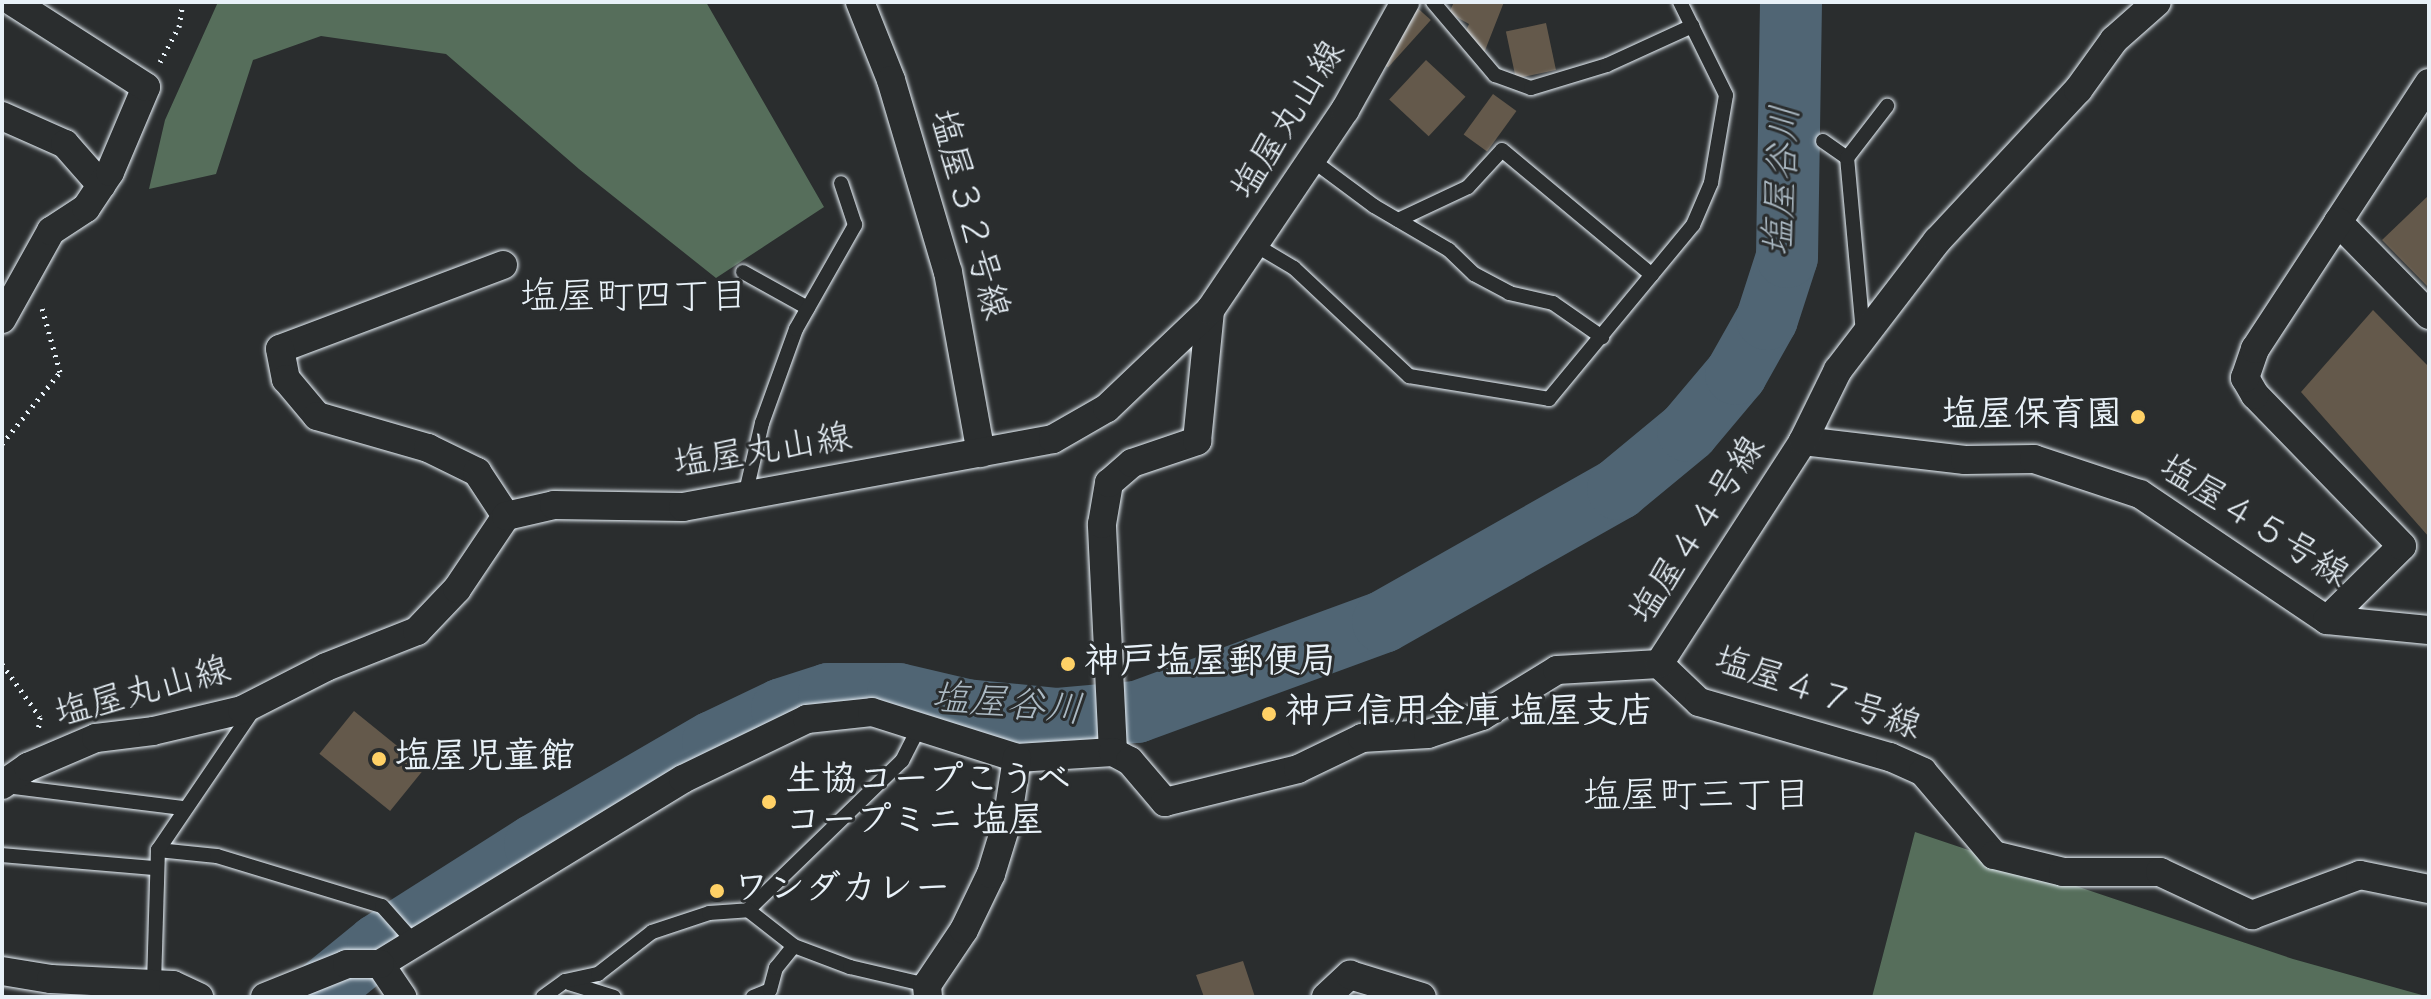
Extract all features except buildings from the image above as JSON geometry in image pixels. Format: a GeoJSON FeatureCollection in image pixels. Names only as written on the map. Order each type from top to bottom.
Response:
{"type":"FeatureCollection","features":[{"type":"Feature","properties":{"kind":"street"},"geometry":{"type":"LineString","coordinates":[[4,315],[51,231],[86,208],[101,185],[146,87],[13,2]]}},
{"type":"Feature","properties":{"kind":"street","name":"塩屋３２号線"},"geometry":{"type":"LineString","coordinates":[[860,2],[891,80],[948,272],[981,453]]}},
{"type":"Feature","properties":{"kind":"street","name":"塩屋丸山線"},"geometry":{"type":"LineString","coordinates":[[2,785],[28,767],[96,738],[153,731],[258,702],[326,667],[417,631],[457,589],[506,516],[554,505],[683,507],[1053,439],[1107,408],[1210,310],[1257,246],[1312,160],[1405,2]]}},
{"type":"Feature","properties":{"kind":"street","name":"塩屋４４号線"},"geometry":{"type":"LineString","coordinates":[[1113,745],[1165,802],[1298,769],[1362,738],[1428,734],[1482,716],[1557,670],[1659,664],[1803,441],[1838,370],[1937,241],[2078,90],[2114,40],[2157,2]]}},
{"type":"Feature","properties":{"kind":"street"},"geometry":{"type":"LineString","coordinates":[[2327,620],[2402,546],[2255,395],[2245,378],[2255,349],[2429,83]]}},
{"type":"Feature","properties":{"kind":"street"},"geometry":{"type":"LineString","coordinates":[[2,116],[65,144],[101,185]]}},
{"type":"Feature","properties":{"kind":"street"},"geometry":{"type":"LineString","coordinates":[[2338,222],[2429,315]]}},
{"type":"Feature","properties":{"kind":"street"},"geometry":{"type":"LineString","coordinates":[[503,265],[280,349],[286,379],[317,416],[428,448],[477,472],[506,516]]}},
{"type":"Feature","properties":{"kind":"street"},"geometry":{"type":"LineString","coordinates":[[265,997],[366,963],[406,933],[683,779],[807,719],[872,712],[1017,758],[1113,745],[1102,524],[1109,483],[1132,463],[1197,441],[1210,310]]}},
{"type":"Feature","properties":{"kind":"street","name":"塩屋４５号線"},"geometry":{"type":"LineString","coordinates":[[1803,441],[1965,460],[2034,459],[2140,494],[2327,620],[2429,630]]}},
{"type":"Feature","properties":{"kind":"street","name":"塩屋４７号線"},"geometry":{"type":"LineString","coordinates":[[1659,664],[1699,702],[1819,735],[1923,772],[1994,855],[2063,872],[2160,872],[2252,915],[2360,875],[2429,889]]}},
{"type":"Feature","properties":{"kind":"street"},"geometry":{"type":"LineString","coordinates":[[928,991],[964,930],[991,874],[1007,822],[1017,758]]}},
{"type":"Feature","properties":{"kind":"street"},"geometry":{"type":"LineString","coordinates":[[366,963],[402,997]]}},
{"type":"Feature","properties":{"kind":"street"},"geometry":{"type":"LineString","coordinates":[[2,971],[173,985],[199,997]]}},
{"type":"Feature","properties":{"kind":"street"},"geometry":{"type":"LineString","coordinates":[[1326,997],[1350,975],[1422,997]]}},
{"type":"Feature","properties":{"kind":"lane"},"geometry":{"type":"LineString","coordinates":[[1433,2],[1495,75],[1531,88],[1607,65],[1692,26]]}},
{"type":"Feature","properties":{"kind":"lane"},"geometry":{"type":"LineString","coordinates":[[1257,246],[1294,268],[1409,376],[1549,399],[1693,225],[1711,183],[1726,95],[1680,2]]}},
{"type":"Feature","properties":{"kind":"lane"},"geometry":{"type":"LineString","coordinates":[[1863,338],[1847,158],[1887,106]]}},
{"type":"Feature","properties":{"kind":"lane"},"geometry":{"type":"LineString","coordinates":[[1823,141],[1847,158]]}},
{"type":"Feature","properties":{"kind":"lane"},"geometry":{"type":"LineString","coordinates":[[1398,220],[1468,187],[1502,150],[1652,275]]}},
{"type":"Feature","properties":{"kind":"lane"},"geometry":{"type":"LineString","coordinates":[[1312,160],[1398,220],[1449,250],[1474,274],[1509,293],[1553,303],[1602,337]]}},
{"type":"Feature","properties":{"kind":"lane"},"geometry":{"type":"LineString","coordinates":[[745,497],[762,423],[808,308],[855,225],[841,183]]}},
{"type":"Feature","properties":{"kind":"lane"},"geometry":{"type":"LineString","coordinates":[[743,272],[808,308]]}},
{"type":"Feature","properties":{"kind":"lane"},"geometry":{"type":"LineString","coordinates":[[154,984],[155,868],[158,850],[183,808],[258,702]]}},
{"type":"Feature","properties":{"kind":"lane"},"geometry":{"type":"LineString","coordinates":[[543,997],[565,981],[598,974],[652,932],[709,913],[748,910],[902,761],[920,726]]}},
{"type":"Feature","properties":{"kind":"lane"},"geometry":{"type":"LineString","coordinates":[[2,785],[183,808]]}},
{"type":"Feature","properties":{"kind":"lane"},"geometry":{"type":"LineString","coordinates":[[158,850],[217,856],[382,906],[406,933]]}},
{"type":"Feature","properties":{"kind":"lane"},"geometry":{"type":"LineString","coordinates":[[2,855],[155,868]]}},
{"type":"Feature","properties":{"kind":"lane"},"geometry":{"type":"LineString","coordinates":[[748,910],[794,946],[928,991]]}},
{"type":"Feature","properties":{"kind":"lane"},"geometry":{"type":"LineString","coordinates":[[753,997],[770,990],[776,968],[794,946]]}},
{"type":"Feature","properties":{"kind":"lane"},"geometry":{"type":"LineString","coordinates":[[565,981],[614,997]]}},
{"type":"Feature","properties":{"kind":"path"},"geometry":{"type":"LineString","coordinates":[[146,87],[179,27],[183,2]]}},
{"type":"Feature","properties":{"kind":"path"},"geometry":{"type":"LineString","coordinates":[[2,444],[60,372],[31,269]]}},
{"type":"Feature","properties":{"kind":"path"},"geometry":{"type":"LineString","coordinates":[[2,664],[40,717],[37,736],[20,755],[28,767]]}},
{"type":"Feature","properties":{"kind":"green space"},"geometry":{"type":"Polygon","coordinates":[[[218,2],[706,2],[824,207],[716,278],[579,169],[446,54],[321,36],[253,60],[216,174],[149,189],[165,120],[218,2]]]}},
{"type":"Feature","properties":{"kind":"green space"},"geometry":{"type":"Polygon","coordinates":[[[1915,832],[2293,959],[2429,997],[1872,997],[1915,832]]]}},
{"type":"Feature","properties":{"kind":"waterway","name":"塩屋谷川"},"geometry":{"type":"LineString","coordinates":[[314,997],[378,945],[535,845],[713,742],[782,709],[829,694],[898,694],[966,710],[1058,719],[1137,712],[1383,622],[1618,489],[1688,431],[1736,374],[1767,319],[1787,257],[1791,2]]}},
{"type":"Feature","properties":{"kind":"place","name":"塩屋保育園"},"geometry":{"type":"Point","coordinates":[2138,417]}},
{"type":"Feature","properties":{"kind":"place","name":"神戸塩屋郵便局"},"geometry":{"type":"Point","coordinates":[1068,664]}},
{"type":"Feature","properties":{"kind":"place","name":"神戸信用金庫 塩屋支店"},"geometry":{"type":"Point","coordinates":[1269,714]}},
{"type":"Feature","properties":{"kind":"place","name":"塩屋児童館"},"geometry":{"type":"Point","coordinates":[379,759]}},
{"type":"Feature","properties":{"kind":"place","name":"生協コープこうべ コープミニ 塩屋"},"geometry":{"type":"Point","coordinates":[769,802]}},
{"type":"Feature","properties":{"kind":"place","name":"ワンダカレー"},"geometry":{"type":"Point","coordinates":[717,891]}},
{"type":"Feature","properties":{"kind":"district","name":"塩屋町四丁目"},"geometry":{"type":"Point","coordinates":[634,300]}},
{"type":"Feature","properties":{"kind":"district","name":"塩屋町三丁目"},"geometry":{"type":"Point","coordinates":[1697,799]}}]}
